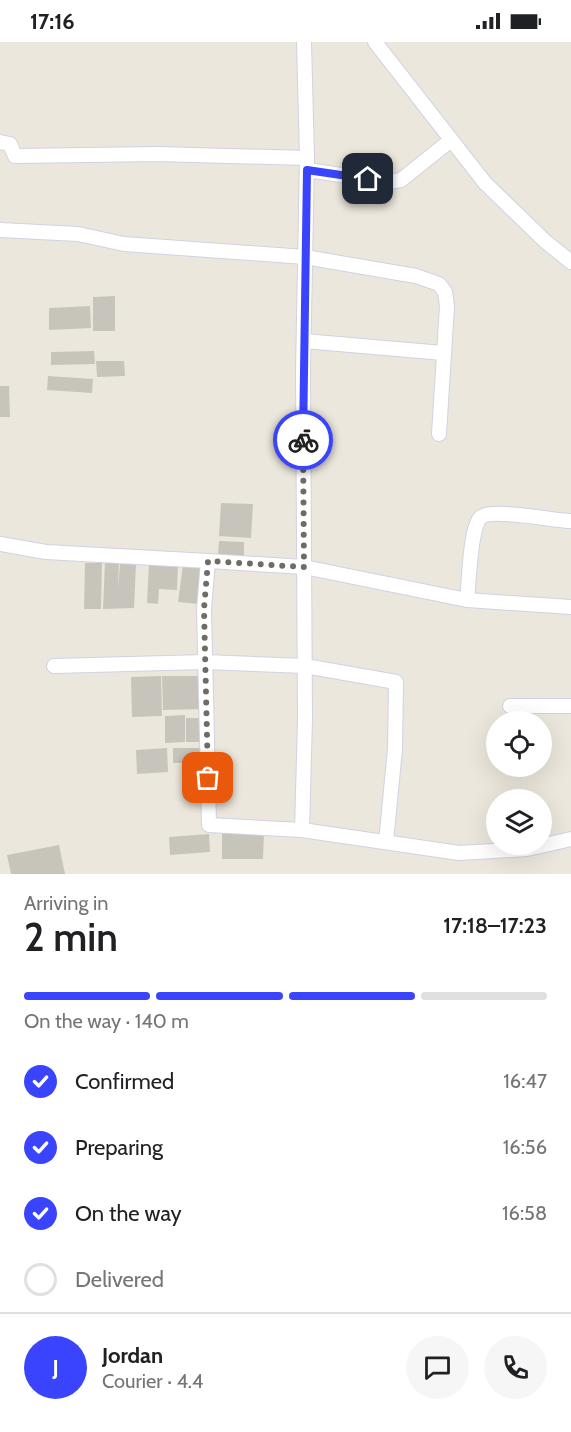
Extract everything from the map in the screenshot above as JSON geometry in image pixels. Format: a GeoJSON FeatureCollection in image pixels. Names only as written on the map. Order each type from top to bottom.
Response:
{"type":"FeatureCollection","features":[{"type":"Feature","properties":{"kind":"street"},"geometry":{"type":"LineString","coordinates":[[302,830],[305,719],[304,341],[307,164],[304,42]]}},
{"type":"Feature","properties":{"kind":"street"},"geometry":{"type":"LineString","coordinates":[[375,42],[485,183],[546,242],[571,262]]}},
{"type":"Feature","properties":{"kind":"street"},"geometry":{"type":"LineString","coordinates":[[0,142],[10,144],[15,156],[157,154],[307,164],[389,182],[401,180],[451,140]]}},
{"type":"Feature","properties":{"kind":"street"},"geometry":{"type":"LineString","coordinates":[[0,230],[78,234],[124,244],[305,257],[416,276],[439,284],[444,292],[447,306],[442,353],[439,434]]}},
{"type":"Feature","properties":{"kind":"street"},"geometry":{"type":"LineString","coordinates":[[304,341],[442,353]]}},
{"type":"Feature","properties":{"kind":"street"},"geometry":{"type":"LineString","coordinates":[[467,600],[474,532],[480,518],[486,514],[508,514],[571,521]]}},
{"type":"Feature","properties":{"kind":"street"},"geometry":{"type":"LineString","coordinates":[[0,544],[46,552],[304,567],[467,600],[571,607]]}},
{"type":"Feature","properties":{"kind":"street"},"geometry":{"type":"LineString","coordinates":[[208,561],[204,609],[210,825],[302,830],[459,853],[527,849],[571,839]]}},
{"type":"Feature","properties":{"kind":"street"},"geometry":{"type":"LineString","coordinates":[[54,666],[205,662],[305,666],[396,682],[395,749],[386,842]]}},
{"type":"Feature","properties":{"kind":"street"},"geometry":{"type":"LineString","coordinates":[[510,706],[571,706]]}},
{"type":"Feature","properties":{"kind":"building"},"geometry":{"type":"Polygon","coordinates":[[[115,296],[115,331],[93,331],[93,297],[115,296]]]}},
{"type":"Feature","properties":{"kind":"building"},"geometry":{"type":"Polygon","coordinates":[[[90,306],[91,328],[49,330],[49,308],[90,306]]]}},
{"type":"Feature","properties":{"kind":"building"},"geometry":{"type":"Polygon","coordinates":[[[94,351],[95,364],[51,365],[51,352],[94,351]]]}},
{"type":"Feature","properties":{"kind":"building"},"geometry":{"type":"Polygon","coordinates":[[[96,361],[124,361],[125,376],[97,377],[96,361]]]}},
{"type":"Feature","properties":{"kind":"building"},"geometry":{"type":"Polygon","coordinates":[[[48,376],[93,379],[92,393],[47,390],[48,376]]]}},
{"type":"Feature","properties":{"kind":"building"},"geometry":{"type":"Polygon","coordinates":[[[0,386],[9,386],[10,417],[0,417],[0,386]]]}},
{"type":"Feature","properties":{"kind":"building"},"geometry":{"type":"Polygon","coordinates":[[[221,503],[253,504],[251,538],[219,536],[221,503]]]}},
{"type":"Feature","properties":{"kind":"building"},"geometry":{"type":"Polygon","coordinates":[[[219,541],[244,542],[244,557],[218,556],[219,541]]]}},
{"type":"Feature","properties":{"kind":"building"},"geometry":{"type":"Polygon","coordinates":[[[105,561],[119,561],[118,589],[120,564],[136,564],[134,608],[103,609],[105,561]]]}},
{"type":"Feature","properties":{"kind":"building"},"geometry":{"type":"Polygon","coordinates":[[[149,562],[178,563],[177,590],[159,589],[158,604],[147,603],[149,562]]]}},
{"type":"Feature","properties":{"kind":"building"},"geometry":{"type":"Polygon","coordinates":[[[85,563],[102,563],[101,609],[84,609],[85,563]]]}},
{"type":"Feature","properties":{"kind":"building"},"geometry":{"type":"Polygon","coordinates":[[[183,565],[203,568],[198,604],[178,602],[183,565]]]}},
{"type":"Feature","properties":{"kind":"building"},"geometry":{"type":"Polygon","coordinates":[[[161,676],[162,716],[132,717],[131,677],[161,676]]]}},
{"type":"Feature","properties":{"kind":"building"},"geometry":{"type":"Polygon","coordinates":[[[162,676],[203,676],[204,709],[163,710],[162,676]]]}},
{"type":"Feature","properties":{"kind":"building"},"geometry":{"type":"Polygon","coordinates":[[[185,715],[185,742],[165,743],[165,716],[185,715]]]}},
{"type":"Feature","properties":{"kind":"building"},"geometry":{"type":"Polygon","coordinates":[[[186,718],[205,718],[205,742],[186,742],[186,718]]]}},
{"type":"Feature","properties":{"kind":"building"},"geometry":{"type":"Polygon","coordinates":[[[167,748],[168,772],[137,774],[136,750],[167,748]]]}},
{"type":"Feature","properties":{"kind":"building"},"geometry":{"type":"Polygon","coordinates":[[[173,748],[202,748],[202,773],[182,773],[182,763],[173,763],[173,748]]]}},
{"type":"Feature","properties":{"kind":"building"},"geometry":{"type":"Polygon","coordinates":[[[222,832],[264,832],[263,859],[222,859],[222,832]]]}},
{"type":"Feature","properties":{"kind":"building"},"geometry":{"type":"Polygon","coordinates":[[[209,834],[210,852],[170,855],[169,837],[209,834]]]}},
{"type":"Feature","properties":{"kind":"building"},"geometry":{"type":"Polygon","coordinates":[[[59,845],[65,874],[11,874],[7,855],[59,845]]]}},
{"type":"Feature","properties":{"kind":"way so far"},"geometry":{"type":"LineString","coordinates":[[208,778],[204,609],[208,561],[304,567],[303,440]]}},
{"type":"Feature","properties":{"kind":"route"},"geometry":{"type":"LineString","coordinates":[[303,440],[307,170],[368,179]]}}]}
